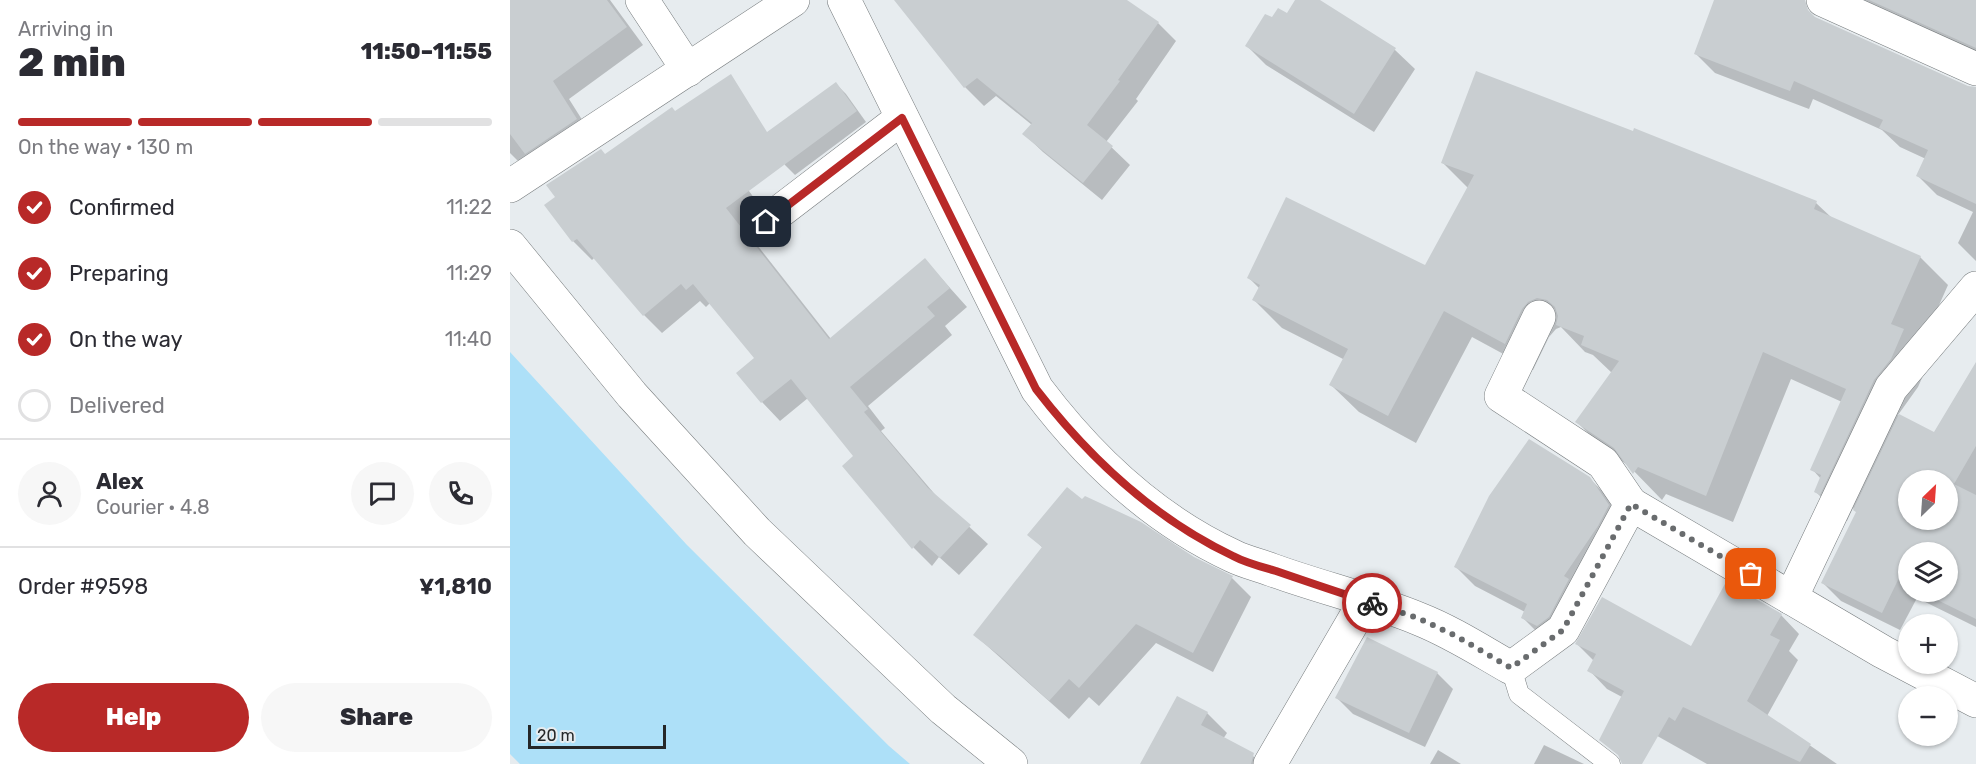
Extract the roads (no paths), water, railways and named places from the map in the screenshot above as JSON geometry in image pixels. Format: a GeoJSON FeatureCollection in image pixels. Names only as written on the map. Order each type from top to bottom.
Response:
{"type":"FeatureCollection","features":[{"type":"Feature","properties":{"kind":"street"},"geometry":{"type":"LineString","coordinates":[[642,0],[688,70]]}},
{"type":"Feature","properties":{"kind":"street"},"geometry":{"type":"LineString","coordinates":[[510,186],[793,0]]}},
{"type":"Feature","properties":{"kind":"street"},"geometry":{"type":"LineString","coordinates":[[844,0],[1036,389],[1091,454],[1175,525],[1224,552],[1418,618],[1456,636],[1511,668],[1563,630],[1631,504]]}},
{"type":"Feature","properties":{"kind":"street"},"geometry":{"type":"LineString","coordinates":[[1823,0],[1976,69]]}},
{"type":"Feature","properties":{"kind":"street"},"geometry":{"type":"LineString","coordinates":[[766,222],[902,118]]}},
{"type":"Feature","properties":{"kind":"street"},"geometry":{"type":"LineString","coordinates":[[510,246],[632,395],[757,532],[943,709],[1011,764]]}},
{"type":"Feature","properties":{"kind":"street"},"geometry":{"type":"LineString","coordinates":[[1791,598],[1891,388],[1976,288]]}},
{"type":"Feature","properties":{"kind":"street"},"geometry":{"type":"LineString","coordinates":[[1539,317],[1501,396],[1603,463],[1631,504],[1883,652],[1976,701]]}},
{"type":"Feature","properties":{"kind":"street"},"geometry":{"type":"LineString","coordinates":[[1270,764],[1365,601]]}},
{"type":"Feature","properties":{"kind":"lane"},"geometry":{"type":"LineString","coordinates":[[1511,668],[1519,694],[1610,764]]}}]}
